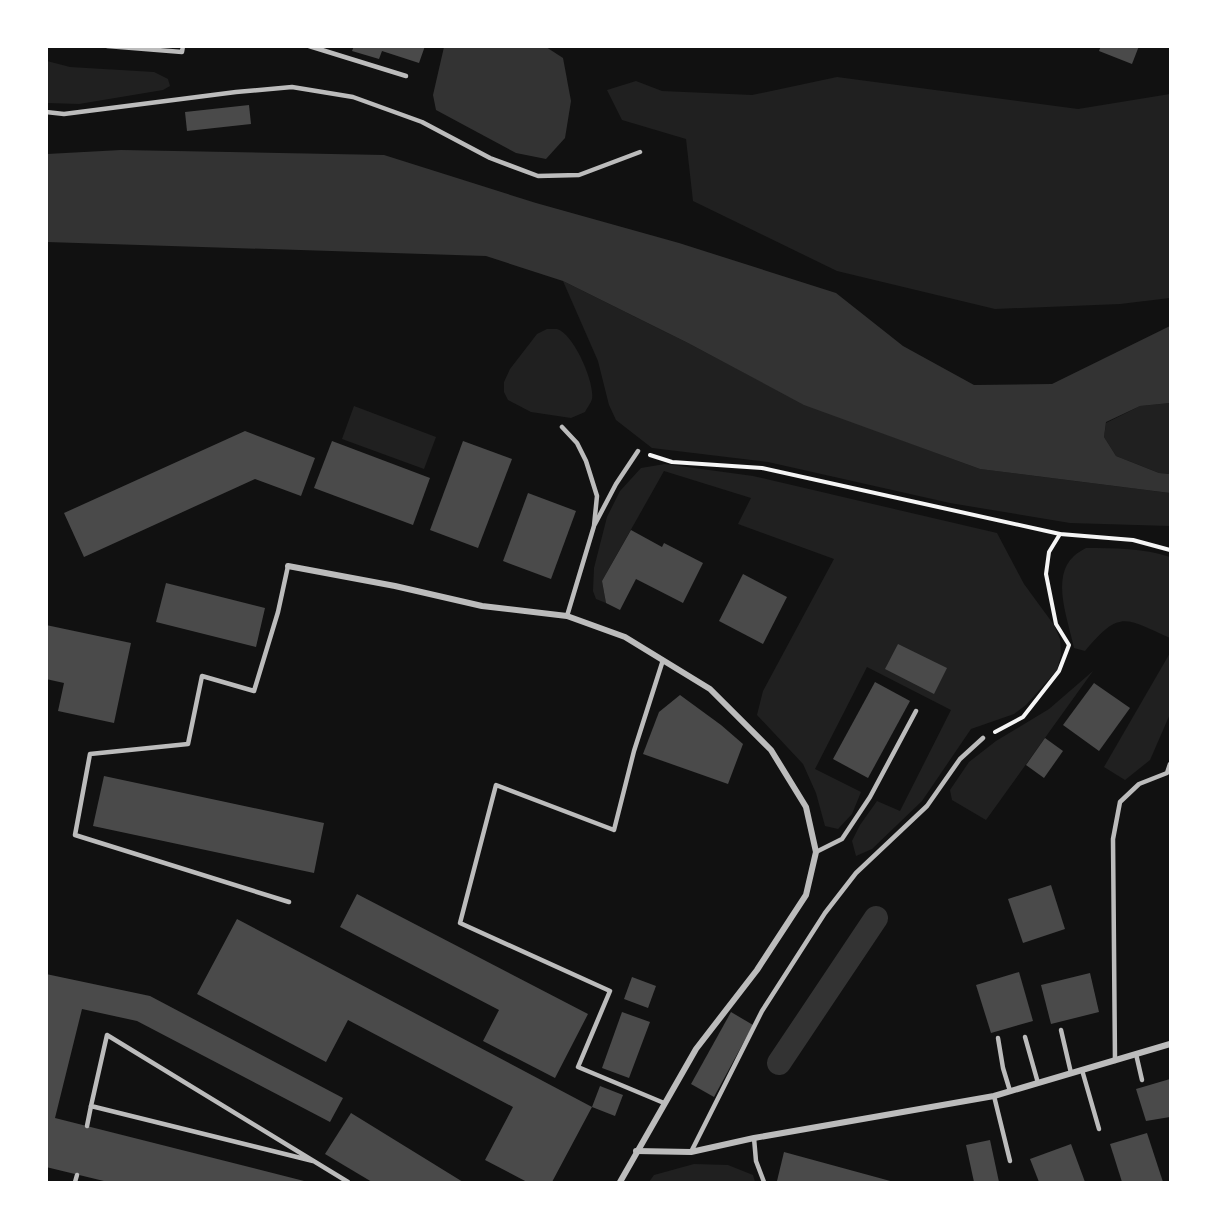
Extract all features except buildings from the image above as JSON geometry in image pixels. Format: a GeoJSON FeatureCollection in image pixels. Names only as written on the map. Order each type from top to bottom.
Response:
{"type":"FeatureCollection","features":[{"type":"Feature","properties":{"kind":"street"},"geometry":{"type":"LineString","coordinates":[[288,566],[395,585],[482,606],[567,616],[625,637],[710,689],[771,750],[806,807],[816,852],[806,895],[757,970],[696,1049],[620,1182]]}},
{"type":"Feature","properties":{"kind":"street"},"geometry":{"type":"LineString","coordinates":[[636,1151],[691,1152],[754,1138],[994,1096],[1170,1044]]}},
{"type":"Feature","properties":{"kind":"lane"},"geometry":{"type":"LineString","coordinates":[[107,46],[182,52],[183,46]]}},
{"type":"Feature","properties":{"kind":"lane"},"geometry":{"type":"LineString","coordinates":[[309,46],[406,76]]}},
{"type":"Feature","properties":{"kind":"lane"},"geometry":{"type":"LineString","coordinates":[[46,112],[64,114],[292,87],[353,97],[422,122],[490,158],[538,176],[579,174],[640,152]]}},
{"type":"Feature","properties":{"kind":"lane"},"geometry":{"type":"LineString","coordinates":[[562,427],[577,443],[586,461],[597,496],[594,526]]}},
{"type":"Feature","properties":{"kind":"lane"},"geometry":{"type":"LineString","coordinates":[[567,616],[594,526],[616,484],[638,451]]}},
{"type":"Feature","properties":{"kind":"lane"},"geometry":{"type":"LineString","coordinates":[[288,566],[278,612],[254,691],[202,676],[188,744],[90,754],[75,835],[289,902]]}},
{"type":"Feature","properties":{"kind":"lane"},"geometry":{"type":"LineString","coordinates":[[663,660],[634,751],[614,830],[496,784],[460,923],[610,991],[578,1067],[664,1103]]}},
{"type":"Feature","properties":{"kind":"lane"},"geometry":{"type":"LineString","coordinates":[[816,852],[843,839],[870,797],[916,711]]}},
{"type":"Feature","properties":{"kind":"lane"},"geometry":{"type":"LineString","coordinates":[[691,1152],[762,1011],[825,913],[856,873],[927,806],[960,759],[983,738]]}},
{"type":"Feature","properties":{"kind":"lane"},"geometry":{"type":"LineString","coordinates":[[1115,1061],[1113,839],[1120,802],[1138,784],[1169,774],[1170,764]]}},
{"type":"Feature","properties":{"kind":"lane"},"geometry":{"type":"LineString","coordinates":[[1061,1030],[1071,1073]]}},
{"type":"Feature","properties":{"kind":"lane"},"geometry":{"type":"LineString","coordinates":[[87,1126],[107,1035],[348,1182]]}},
{"type":"Feature","properties":{"kind":"lane"},"geometry":{"type":"LineString","coordinates":[[1025,1037],[1038,1083]]}},
{"type":"Feature","properties":{"kind":"lane"},"geometry":{"type":"LineString","coordinates":[[998,1038],[1010,1091]]}},
{"type":"Feature","properties":{"kind":"lane"},"geometry":{"type":"LineString","coordinates":[[1136,1054],[1142,1080]]}},
{"type":"Feature","properties":{"kind":"lane"},"geometry":{"type":"LineString","coordinates":[[1082,1070],[1100,1129]]}},
{"type":"Feature","properties":{"kind":"lane"},"geometry":{"type":"LineString","coordinates":[[994,1096],[1010,1161]]}},
{"type":"Feature","properties":{"kind":"lane"},"geometry":{"type":"LineString","coordinates":[[91,1106],[313,1161]]}},
{"type":"Feature","properties":{"kind":"lane"},"geometry":{"type":"LineString","coordinates":[[754,1138],[756,1161],[764,1182]]}},
{"type":"Feature","properties":{"kind":"lane"},"geometry":{"type":"LineString","coordinates":[[75,1182],[77,1175]]}},
{"type":"Feature","properties":{"kind":"path"},"geometry":{"type":"LineString","coordinates":[[638,451],[672,462],[762,468],[1060,534],[1133,540],[1170,550]]}},
{"type":"Feature","properties":{"kind":"path"},"geometry":{"type":"LineString","coordinates":[[983,738],[1023,717],[1059,671],[1069,645],[1056,624],[1046,574],[1049,552],[1060,534]]}},
{"type":"Feature","properties":{"kind":"shaded area"},"geometry":{"type":"Polygon","coordinates":[[[444,47],[546,47],[563,58],[571,101],[565,138],[546,159],[516,153],[436,110],[433,95],[444,47]]]}},
{"type":"Feature","properties":{"kind":"shaded area"},"geometry":{"type":"Polygon","coordinates":[[[47,61],[70,67],[154,72],[168,79],[170,86],[163,90],[79,104],[47,103],[47,61]]]}},
{"type":"Feature","properties":{"kind":"shaded area"},"geometry":{"type":"Polygon","coordinates":[[[837,77],[1078,109],[1170,94],[1170,298],[1120,304],[995,309],[837,271],[693,201],[686,139],[622,120],[607,90],[636,81],[662,91],[752,95],[837,77]]]}},
{"type":"Feature","properties":{"kind":"shaded area"},"geometry":{"type":"Polygon","coordinates":[[[121,150],[384,155],[536,203],[679,243],[836,293],[903,346],[974,385],[1052,384],[1170,326],[1170,403],[1140,406],[1106,422],[1104,437],[1116,456],[1159,473],[1170,474],[1170,493],[980,469],[804,405],[688,343],[563,281],[486,256],[47,242],[47,154],[121,150]]]}},
{"type":"Feature","properties":{"kind":"shaded area"},"geometry":{"type":"Polygon","coordinates":[[[563,281],[804,404],[980,469],[1170,493],[1170,526],[1070,523],[950,503],[768,462],[652,448],[616,420],[609,405],[598,361],[563,281]]]}},
{"type":"Feature","properties":{"kind":"shaded area"},"geometry":{"type":"Polygon","coordinates":[[[547,329],[557,329],[570,340],[582,360],[590,382],[591,402],[585,412],[571,418],[531,412],[508,400],[504,392],[504,382],[510,369],[537,334],[547,329]]]}},
{"type":"Feature","properties":{"kind":"shaded area"},"geometry":{"type":"Polygon","coordinates":[[[1170,403],[1170,474],[1159,473],[1116,456],[1104,437],[1106,423],[1140,406],[1170,403]]]}},
{"type":"Feature","properties":{"kind":"shaded area"},"geometry":{"type":"Polygon","coordinates":[[[354,406],[436,437],[424,469],[342,439],[354,406]]]}},
{"type":"Feature","properties":{"kind":"shaded area"},"geometry":{"type":"Polygon","coordinates":[[[665,464],[753,476],[997,533],[1024,584],[1054,625],[1060,639],[1061,655],[1057,670],[1026,705],[1014,714],[971,729],[922,801],[872,849],[856,856],[852,841],[860,825],[877,801],[900,811],[951,710],[867,667],[815,769],[861,792],[852,814],[838,829],[825,826],[816,793],[803,764],[757,715],[763,691],[834,559],[738,524],[751,498],[664,471],[602,581],[606,603],[596,599],[593,591],[594,568],[607,517],[620,491],[641,468],[665,464]]]}},
{"type":"Feature","properties":{"kind":"shaded area"},"geometry":{"type":"Polygon","coordinates":[[[1086,548],[1139,550],[1170,557],[1170,638],[1133,622],[1124,621],[1107,628],[1085,651],[1074,648],[1063,600],[1063,576],[1074,556],[1086,548]]]}},
{"type":"Feature","properties":{"kind":"shaded area"},"geometry":{"type":"Polygon","coordinates":[[[1170,653],[1170,714],[1150,760],[1125,780],[1104,767],[1170,653]]]}},
{"type":"Feature","properties":{"kind":"shaded area"},"geometry":{"type":"Polygon","coordinates":[[[1093,671],[986,820],[952,800],[950,790],[969,762],[996,741],[1049,709],[1093,671]]]}},
{"type":"Feature","properties":{"kind":"shaded area"},"geometry":{"type":"Polygon","coordinates":[[[694,1164],[728,1165],[753,1175],[755,1182],[649,1182],[654,1175],[694,1164]]]}},
{"type":"Feature","properties":{"kind":"waterway"},"geometry":{"type":"LineString","coordinates":[[779,1063],[876,918]]}}]}
